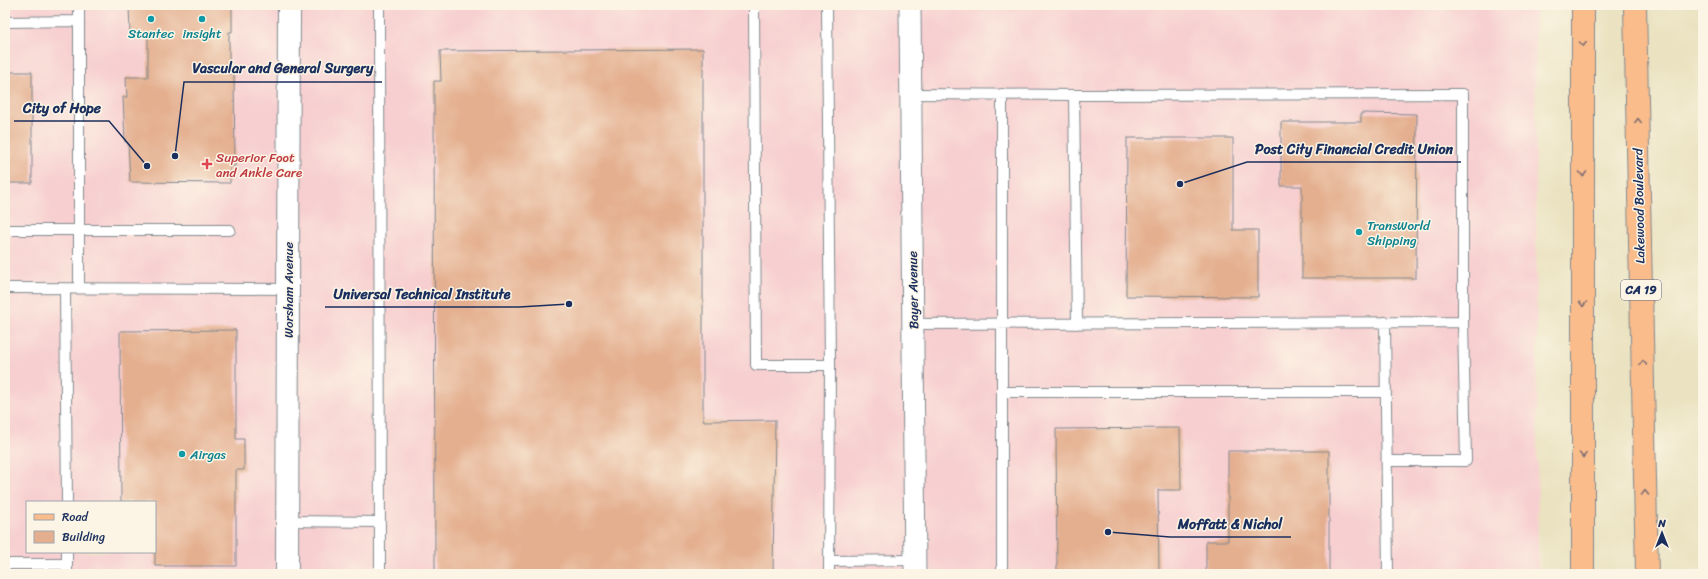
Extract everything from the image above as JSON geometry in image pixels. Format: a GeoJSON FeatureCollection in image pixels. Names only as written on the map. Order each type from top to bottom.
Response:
{"type":"FeatureCollection","features":[{"type":"Feature","properties":{"kind":"main road"},"geometry":{"type":"LineString","coordinates":[[1583,574],[1584,5]]}},
{"type":"Feature","properties":{"kind":"main road","name":"Lakewood Boulevard"},"geometry":{"type":"LineString","coordinates":[[1635,5],[1647,574]]}},
{"type":"Feature","properties":{"kind":"street","name":"Worsham Avenue"},"geometry":{"type":"LineString","coordinates":[[287,574],[289,5]]}},
{"type":"Feature","properties":{"kind":"street","name":"Bayer Avenue"},"geometry":{"type":"LineString","coordinates":[[910,5],[915,567]]}},
{"type":"Feature","properties":{"kind":"lane"},"geometry":{"type":"LineString","coordinates":[[79,5],[79,288]]}},
{"type":"Feature","properties":{"kind":"lane"},"geometry":{"type":"LineString","coordinates":[[379,5],[380,574]]}},
{"type":"Feature","properties":{"kind":"lane"},"geometry":{"type":"LineString","coordinates":[[754,5],[756,366],[830,365]]}},
{"type":"Feature","properties":{"kind":"lane"},"geometry":{"type":"LineString","coordinates":[[826,5],[830,365],[829,574]]}},
{"type":"Feature","properties":{"kind":"lane"},"geometry":{"type":"LineString","coordinates":[[5,22],[79,21]]}},
{"type":"Feature","properties":{"kind":"lane"},"geometry":{"type":"LineString","coordinates":[[911,94],[1463,94],[1463,322],[1466,461],[1387,461]]}},
{"type":"Feature","properties":{"kind":"lane"},"geometry":{"type":"LineString","coordinates":[[1002,94],[1004,323],[1002,574]]}},
{"type":"Feature","properties":{"kind":"lane"},"geometry":{"type":"LineString","coordinates":[[1074,95],[1077,324]]}},
{"type":"Feature","properties":{"kind":"lane"},"geometry":{"type":"LineString","coordinates":[[5,230],[230,230]]}},
{"type":"Feature","properties":{"kind":"lane"},"geometry":{"type":"LineString","coordinates":[[5,288],[288,288]]}},
{"type":"Feature","properties":{"kind":"lane"},"geometry":{"type":"LineString","coordinates":[[65,288],[67,501]]}},
{"type":"Feature","properties":{"kind":"lane"},"geometry":{"type":"LineString","coordinates":[[1385,322],[1388,574]]}},
{"type":"Feature","properties":{"kind":"lane"},"geometry":{"type":"LineString","coordinates":[[913,324],[1463,322]]}},
{"type":"Feature","properties":{"kind":"lane"},"geometry":{"type":"LineString","coordinates":[[1003,392],[1386,392]]}},
{"type":"Feature","properties":{"kind":"lane"},"geometry":{"type":"LineString","coordinates":[[287,521],[379,522]]}},
{"type":"Feature","properties":{"kind":"lane"},"geometry":{"type":"LineString","coordinates":[[5,564],[67,569],[67,553]]}},
{"type":"Feature","properties":{"kind":"lane"},"geometry":{"type":"LineString","coordinates":[[829,561],[915,567]]}},
{"type":"Feature","properties":{"kind":"shaded area"},"geometry":{"type":"Polygon","coordinates":[[[5,5],[1535,5],[1538,574],[5,574],[5,5]]]}},
{"type":"Feature","properties":{"kind":"building"},"geometry":{"type":"Polygon","coordinates":[[[129,5],[232,5],[232,32],[229,32],[229,74],[234,74],[235,166],[230,166],[230,183],[130,182],[128,142],[125,142],[123,97],[127,97],[126,77],[148,77],[148,34],[130,34],[129,5]]]}},
{"type":"Feature","properties":{"kind":"building"},"geometry":{"type":"Polygon","coordinates":[[[703,49],[703,421],[775,420],[773,574],[435,574],[434,81],[441,81],[440,51],[703,49]]]}},
{"type":"Feature","properties":{"kind":"building"},"geometry":{"type":"Polygon","coordinates":[[[5,72],[32,72],[32,183],[5,183],[5,72]]]}},
{"type":"Feature","properties":{"kind":"building","name":"TransWorld Shipping"},"geometry":{"type":"Polygon","coordinates":[[[1361,113],[1417,114],[1416,278],[1302,278],[1302,186],[1281,186],[1281,122],[1361,122],[1361,113]]]}},
{"type":"Feature","properties":{"kind":"building"},"geometry":{"type":"Polygon","coordinates":[[[1127,138],[1233,138],[1233,230],[1258,230],[1258,297],[1126,296],[1127,138]]]}},
{"type":"Feature","properties":{"kind":"building","name":"Airgas"},"geometry":{"type":"Polygon","coordinates":[[[236,330],[236,439],[244,439],[244,470],[236,470],[236,566],[155,566],[156,501],[121,501],[120,331],[236,330]]]}},
{"type":"Feature","properties":{"kind":"building"},"geometry":{"type":"Polygon","coordinates":[[[1180,428],[1181,490],[1158,490],[1159,574],[1057,574],[1056,429],[1180,428]]]}},
{"type":"Feature","properties":{"kind":"building"},"geometry":{"type":"Polygon","coordinates":[[[1228,451],[1329,451],[1329,574],[1206,574],[1206,541],[1228,541],[1228,451]]]}},
{"type":"Feature","properties":{"kind":"place","name":"Stantec"},"geometry":{"type":"Point","coordinates":[151,19]}},
{"type":"Feature","properties":{"kind":"place","name":"insight"},"geometry":{"type":"Point","coordinates":[202,19]}},
{"type":"Feature","properties":{"kind":"place","name":"Vascular and General Surgery"},"geometry":{"type":"Point","coordinates":[175,156]}},
{"type":"Feature","properties":{"kind":"place","name":"Superior Foot and Ankle Care"},"geometry":{"type":"Point","coordinates":[207,164]}},
{"type":"Feature","properties":{"kind":"place","name":"City of Hope"},"geometry":{"type":"Point","coordinates":[147,166]}},
{"type":"Feature","properties":{"kind":"place","name":"Post City Financial Credit Union"},"geometry":{"type":"Point","coordinates":[1180,184]}},
{"type":"Feature","properties":{"kind":"place","name":"TransWorld Shipping"},"geometry":{"type":"Point","coordinates":[1359,232]}},
{"type":"Feature","properties":{"kind":"place","name":"Universal Technical Institute"},"geometry":{"type":"Point","coordinates":[569,304]}},
{"type":"Feature","properties":{"kind":"place","name":"Airgas"},"geometry":{"type":"Point","coordinates":[182,454]}},
{"type":"Feature","properties":{"kind":"place","name":"Moffatt & Nichol"},"geometry":{"type":"Point","coordinates":[1108,532]}}]}
